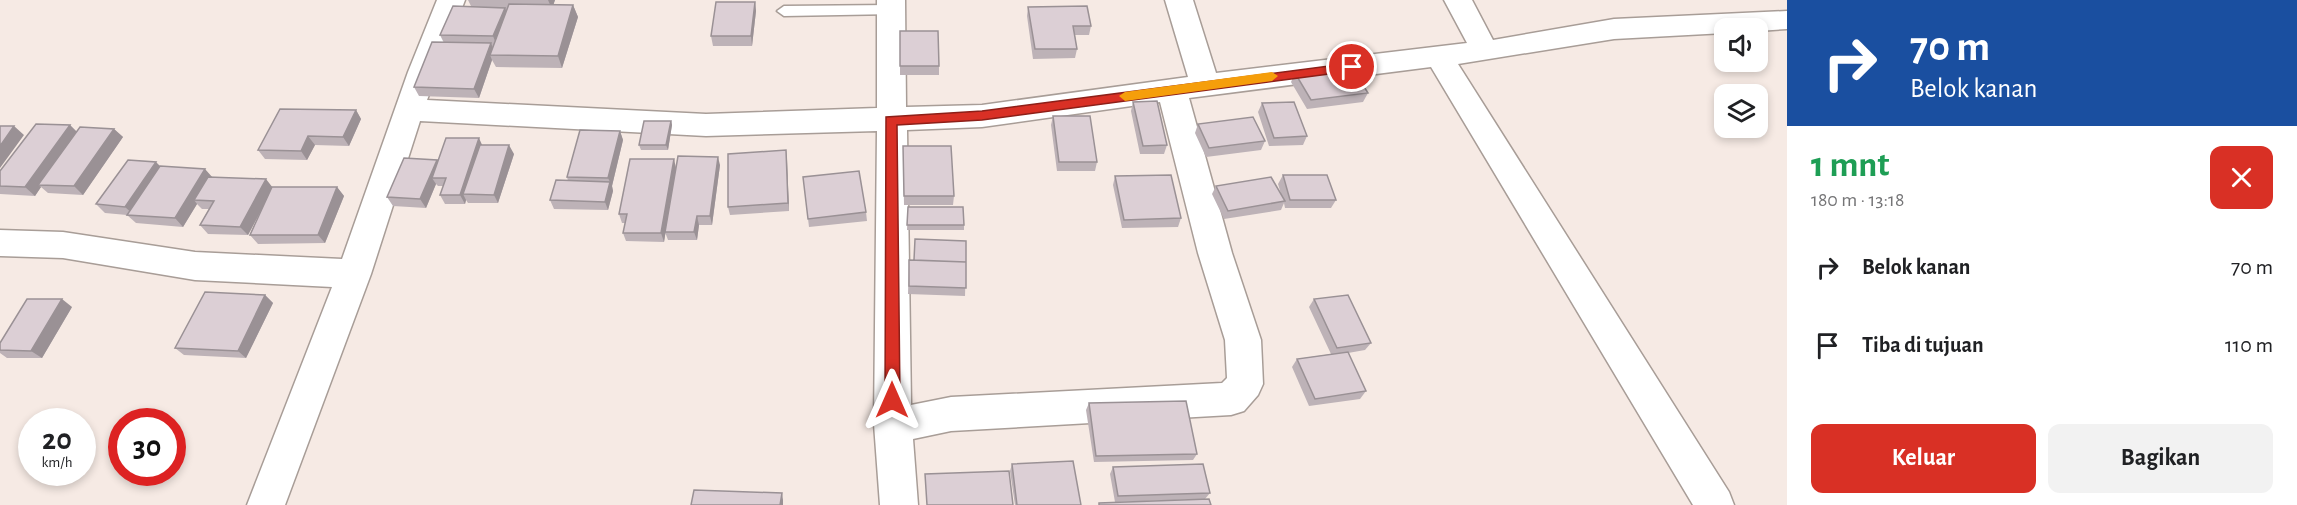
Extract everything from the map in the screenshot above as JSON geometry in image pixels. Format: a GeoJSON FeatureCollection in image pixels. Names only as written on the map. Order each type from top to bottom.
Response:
{"type":"FeatureCollection","features":[{"type":"Feature","properties":{"kind":"street"},"geometry":{"type":"LineString","coordinates":[[266,505],[354,274],[422,72],[451,0]]}},
{"type":"Feature","properties":{"kind":"street"},"geometry":{"type":"LineString","coordinates":[[892,424],[924,421],[951,414],[1231,399],[1245,384],[1243,340],[1215,253],[1188,88],[1179,0]]}},
{"type":"Feature","properties":{"kind":"street"},"geometry":{"type":"LineString","coordinates":[[1458,0],[1485,51]]}},
{"type":"Feature","properties":{"kind":"street"},"geometry":{"type":"LineString","coordinates":[[891,5],[892,424],[898,505]]}},
{"type":"Feature","properties":{"kind":"street"},"geometry":{"type":"LineString","coordinates":[[410,110],[706,124],[982,116],[1485,51],[1614,29],[1787,20]]}},
{"type":"Feature","properties":{"kind":"street"},"geometry":{"type":"LineString","coordinates":[[1438,56],[1715,505]]}},
{"type":"Feature","properties":{"kind":"street"},"geometry":{"type":"LineString","coordinates":[[0,243],[63,245],[195,266],[354,274]]}},
{"type":"Feature","properties":{"kind":"lane"},"geometry":{"type":"LineString","coordinates":[[784,11],[891,5]]}},
{"type":"Feature","properties":{"kind":"building"},"geometry":{"type":"Polygon","coordinates":[[[716,2],[755,2],[751,36],[711,36],[716,2]]]}},
{"type":"Feature","properties":{"kind":"building"},"geometry":{"type":"Polygon","coordinates":[[[509,4],[573,5],[558,56],[490,55],[509,4]]]}},
{"type":"Feature","properties":{"kind":"building"},"geometry":{"type":"Polygon","coordinates":[[[453,6],[505,8],[493,36],[440,35],[453,6]]]}},
{"type":"Feature","properties":{"kind":"building"},"geometry":{"type":"Polygon","coordinates":[[[1087,6],[1091,26],[1073,26],[1077,49],[1035,49],[1028,7],[1087,6]]]}},
{"type":"Feature","properties":{"kind":"building"},"geometry":{"type":"Polygon","coordinates":[[[900,31],[938,31],[939,66],[900,66],[900,31]]]}},
{"type":"Feature","properties":{"kind":"building"},"geometry":{"type":"Polygon","coordinates":[[[432,42],[491,43],[474,89],[414,87],[432,42]]]}},
{"type":"Feature","properties":{"kind":"building"},"geometry":{"type":"Polygon","coordinates":[[[1350,65],[1368,93],[1311,100],[1295,73],[1350,65]]]}},
{"type":"Feature","properties":{"kind":"building"},"geometry":{"type":"Polygon","coordinates":[[[1157,101],[1167,145],[1143,146],[1133,102],[1157,101]]]}},
{"type":"Feature","properties":{"kind":"building"},"geometry":{"type":"Polygon","coordinates":[[[1294,102],[1307,136],[1274,138],[1262,103],[1294,102]]]}},
{"type":"Feature","properties":{"kind":"building"},"geometry":{"type":"Polygon","coordinates":[[[280,109],[356,110],[343,137],[308,136],[301,151],[258,150],[280,109]]]}},
{"type":"Feature","properties":{"kind":"building"},"geometry":{"type":"Polygon","coordinates":[[[1053,116],[1090,116],[1097,162],[1059,162],[1053,116]]]}},
{"type":"Feature","properties":{"kind":"building"},"geometry":{"type":"Polygon","coordinates":[[[1253,117],[1265,141],[1209,148],[1198,124],[1253,117]]]}},
{"type":"Feature","properties":{"kind":"building"},"geometry":{"type":"Polygon","coordinates":[[[644,121],[671,121],[666,145],[639,145],[644,121]]]}},
{"type":"Feature","properties":{"kind":"building"},"geometry":{"type":"Polygon","coordinates":[[[36,124],[70,125],[25,187],[0,186],[0,171],[36,124]]]}},
{"type":"Feature","properties":{"kind":"building"},"geometry":{"type":"Polygon","coordinates":[[[0,126],[14,126],[0,146],[0,126]]]}},
{"type":"Feature","properties":{"kind":"building"},"geometry":{"type":"Polygon","coordinates":[[[80,127],[114,129],[74,186],[38,185],[80,127]]]}},
{"type":"Feature","properties":{"kind":"building"},"geometry":{"type":"Polygon","coordinates":[[[580,130],[620,131],[608,178],[567,177],[580,130]]]}},
{"type":"Feature","properties":{"kind":"building"},"geometry":{"type":"Polygon","coordinates":[[[446,138],[479,138],[460,195],[440,195],[446,178],[432,178],[446,138]]]}},
{"type":"Feature","properties":{"kind":"building"},"geometry":{"type":"Polygon","coordinates":[[[480,145],[509,145],[494,195],[463,194],[480,145]]]}},
{"type":"Feature","properties":{"kind":"building"},"geometry":{"type":"Polygon","coordinates":[[[903,146],[951,146],[954,196],[904,196],[903,146]]]}},
{"type":"Feature","properties":{"kind":"building"},"geometry":{"type":"Polygon","coordinates":[[[786,150],[788,203],[728,207],[728,154],[786,150]]]}},
{"type":"Feature","properties":{"kind":"building"},"geometry":{"type":"Polygon","coordinates":[[[678,156],[718,157],[710,216],[697,216],[694,232],[665,232],[678,156]]]}},
{"type":"Feature","properties":{"kind":"building"},"geometry":{"type":"Polygon","coordinates":[[[404,158],[437,160],[420,199],[387,197],[404,158]]]}},
{"type":"Feature","properties":{"kind":"building"},"geometry":{"type":"Polygon","coordinates":[[[630,159],[674,159],[661,233],[623,233],[627,214],[619,214],[630,159]]]}},
{"type":"Feature","properties":{"kind":"building"},"geometry":{"type":"Polygon","coordinates":[[[128,160],[156,162],[125,207],[96,204],[128,160]]]}},
{"type":"Feature","properties":{"kind":"building"},"geometry":{"type":"Polygon","coordinates":[[[160,166],[205,169],[175,218],[127,215],[160,166]]]}},
{"type":"Feature","properties":{"kind":"building"},"geometry":{"type":"Polygon","coordinates":[[[859,171],[866,212],[808,219],[803,177],[859,171]]]}},
{"type":"Feature","properties":{"kind":"building"},"geometry":{"type":"Polygon","coordinates":[[[1171,175],[1181,218],[1124,220],[1115,176],[1171,175]]]}},
{"type":"Feature","properties":{"kind":"building"},"geometry":{"type":"Polygon","coordinates":[[[1283,175],[1327,175],[1336,200],[1290,200],[1283,175]]]}},
{"type":"Feature","properties":{"kind":"building"},"geometry":{"type":"Polygon","coordinates":[[[208,177],[266,179],[240,227],[200,225],[214,201],[194,200],[208,177]]]}},
{"type":"Feature","properties":{"kind":"building"},"geometry":{"type":"Polygon","coordinates":[[[1271,177],[1285,201],[1228,211],[1216,186],[1271,177]]]}},
{"type":"Feature","properties":{"kind":"building"},"geometry":{"type":"Polygon","coordinates":[[[556,180],[610,182],[605,202],[550,200],[556,180]]]}},
{"type":"Feature","properties":{"kind":"building"},"geometry":{"type":"Polygon","coordinates":[[[272,187],[337,187],[318,235],[250,235],[272,187]]]}},
{"type":"Feature","properties":{"kind":"building"},"geometry":{"type":"Polygon","coordinates":[[[908,207],[963,207],[964,225],[907,225],[908,207]]]}},
{"type":"Feature","properties":{"kind":"building"},"geometry":{"type":"Polygon","coordinates":[[[915,239],[966,241],[966,262],[914,260],[915,239]]]}},
{"type":"Feature","properties":{"kind":"building"},"geometry":{"type":"Polygon","coordinates":[[[909,260],[966,262],[966,288],[909,286],[909,260]]]}},
{"type":"Feature","properties":{"kind":"building"},"geometry":{"type":"Polygon","coordinates":[[[205,292],[265,295],[238,351],[175,348],[205,292]]]}},
{"type":"Feature","properties":{"kind":"building"},"geometry":{"type":"Polygon","coordinates":[[[1348,295],[1371,343],[1337,348],[1314,299],[1348,295]]]}},
{"type":"Feature","properties":{"kind":"building"},"geometry":{"type":"Polygon","coordinates":[[[27,299],[62,299],[31,351],[0,350],[0,343],[27,299]]]}},
{"type":"Feature","properties":{"kind":"building"},"geometry":{"type":"Polygon","coordinates":[[[1348,352],[1366,391],[1315,399],[1297,359],[1348,352]]]}},
{"type":"Feature","properties":{"kind":"building"},"geometry":{"type":"Polygon","coordinates":[[[1186,401],[1197,454],[1096,456],[1089,403],[1186,401]]]}},
{"type":"Feature","properties":{"kind":"building"},"geometry":{"type":"Polygon","coordinates":[[[1073,461],[1081,505],[1017,505],[1012,464],[1073,461]]]}},
{"type":"Feature","properties":{"kind":"building"},"geometry":{"type":"Polygon","coordinates":[[[1203,464],[1210,493],[1118,496],[1113,467],[1203,464]]]}},
{"type":"Feature","properties":{"kind":"building"},"geometry":{"type":"Polygon","coordinates":[[[1009,471],[1013,505],[927,505],[925,474],[1009,471]]]}},
{"type":"Feature","properties":{"kind":"building"},"geometry":{"type":"Polygon","coordinates":[[[694,490],[782,493],[780,505],[691,505],[694,490]]]}},
{"type":"Feature","properties":{"kind":"building"},"geometry":{"type":"Polygon","coordinates":[[[1209,499],[1211,505],[1099,505],[1099,503],[1209,499]]]}},
{"type":"Feature","properties":{"kind":"slow traffic"},"geometry":{"type":"LineString","coordinates":[[1125,96],[1272,76]]}},
{"type":"Feature","properties":{"kind":"route"},"geometry":{"type":"LineString","coordinates":[[892,400],[891,120],[982,116],[1352,67]]}}]}
